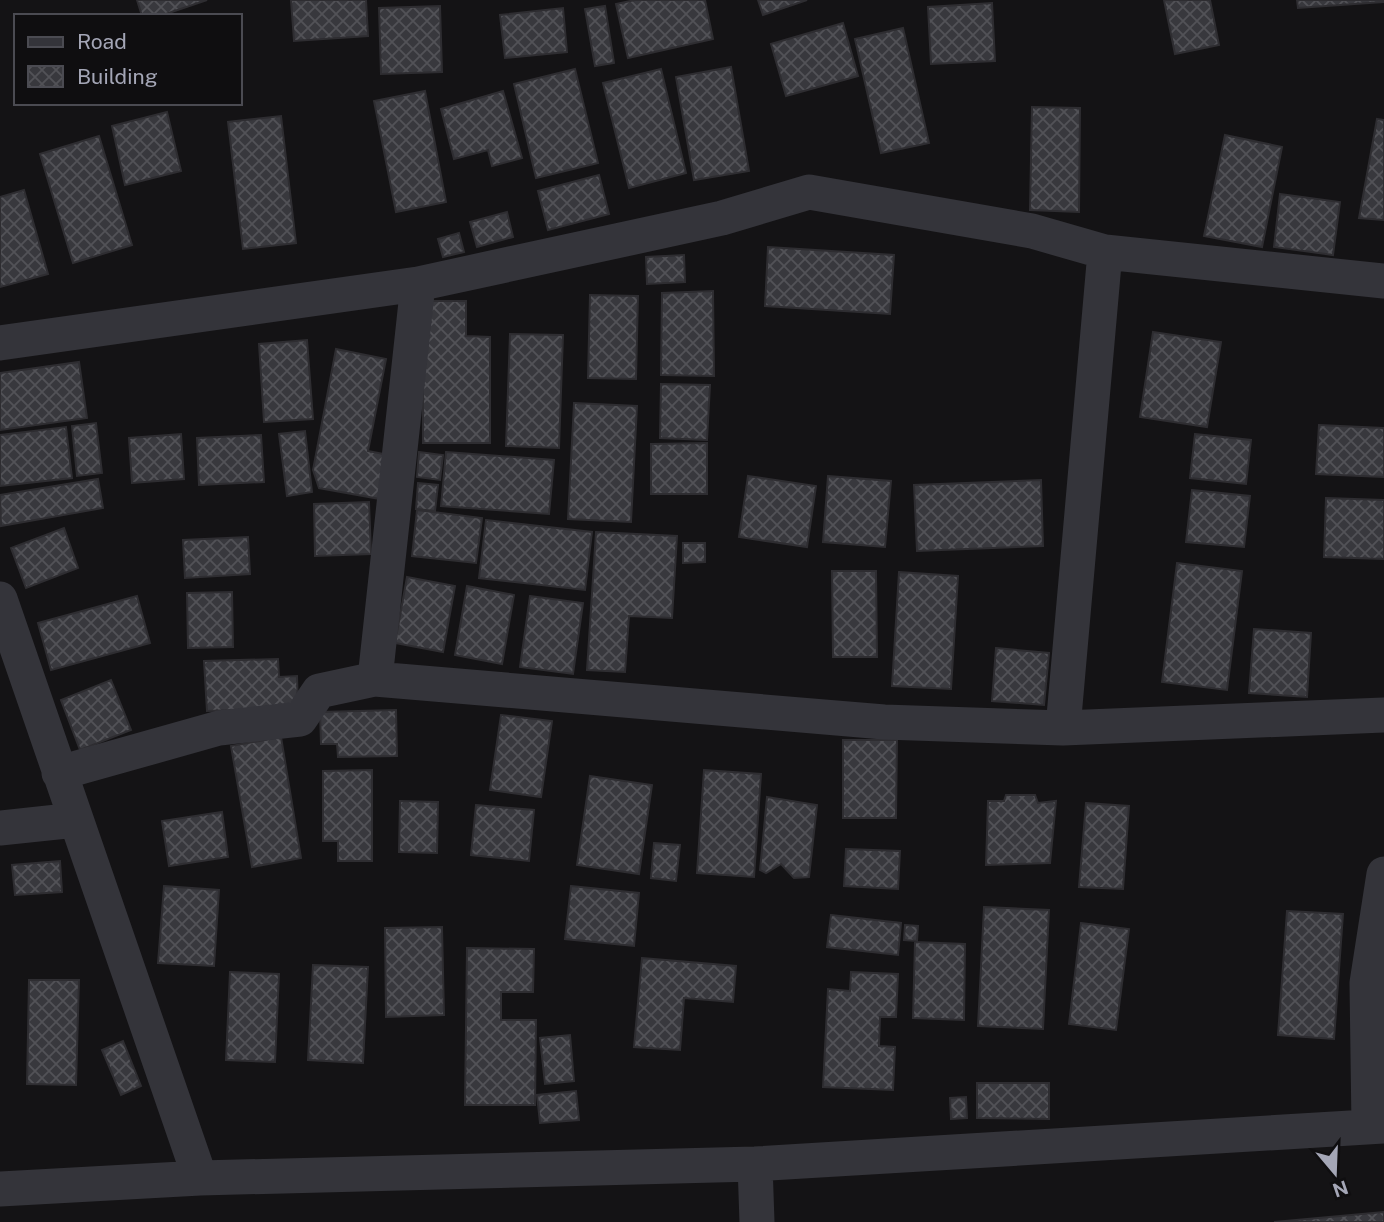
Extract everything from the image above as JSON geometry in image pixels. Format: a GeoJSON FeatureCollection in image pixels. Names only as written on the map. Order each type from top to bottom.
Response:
{"type":"FeatureCollection","features":[{"type":"Feature","properties":{"kind":"street"},"geometry":{"type":"LineString","coordinates":[[0,343],[418,284],[722,218],[809,192],[1032,230],[1105,252],[1384,281]]}},
{"type":"Feature","properties":{"kind":"street"},"geometry":{"type":"LineString","coordinates":[[1063,728],[1105,252]]}},
{"type":"Feature","properties":{"kind":"street"},"geometry":{"type":"LineString","coordinates":[[375,679],[418,284]]}},
{"type":"Feature","properties":{"kind":"street"},"geometry":{"type":"LineString","coordinates":[[0,599],[200,1178]]}},
{"type":"Feature","properties":{"kind":"street"},"geometry":{"type":"LineString","coordinates":[[59,773],[219,728],[300,719],[319,691],[375,679],[884,722],[1063,728],[1384,715]]}},
{"type":"Feature","properties":{"kind":"street"},"geometry":{"type":"LineString","coordinates":[[0,828],[76,820]]}},
{"type":"Feature","properties":{"kind":"street"},"geometry":{"type":"LineString","coordinates":[[0,1189],[200,1178],[755,1164],[1376,1126],[1367,983],[1384,874]]}},
{"type":"Feature","properties":{"kind":"street"},"geometry":{"type":"LineString","coordinates":[[755,1164],[757,1222]]}},
{"type":"Feature","properties":{"kind":"building"},"geometry":{"type":"Polygon","coordinates":[[[137,0],[207,0],[166,14],[141,14],[137,0]]]}},
{"type":"Feature","properties":{"kind":"building"},"geometry":{"type":"Polygon","coordinates":[[[291,0],[366,0],[368,36],[294,41],[291,0]]]}},
{"type":"Feature","properties":{"kind":"building"},"geometry":{"type":"Polygon","coordinates":[[[635,0],[705,0],[713,39],[628,58],[616,4],[635,0]]]}},
{"type":"Feature","properties":{"kind":"building"},"geometry":{"type":"Polygon","coordinates":[[[758,0],[807,0],[763,15],[758,0]]]}},
{"type":"Feature","properties":{"kind":"building"},"geometry":{"type":"Polygon","coordinates":[[[1164,0],[1210,0],[1219,45],[1175,54],[1164,0]]]}},
{"type":"Feature","properties":{"kind":"building"},"geometry":{"type":"Polygon","coordinates":[[[1297,0],[1383,0],[1383,2],[1298,8],[1297,0]]]}},
{"type":"Feature","properties":{"kind":"building"},"geometry":{"type":"Polygon","coordinates":[[[992,3],[995,61],[931,64],[928,7],[992,3]]]}},
{"type":"Feature","properties":{"kind":"building"},"geometry":{"type":"Polygon","coordinates":[[[440,6],[442,72],[381,74],[379,8],[440,6]]]}},
{"type":"Feature","properties":{"kind":"building"},"geometry":{"type":"Polygon","coordinates":[[[605,6],[614,63],[595,66],[585,9],[605,6]]]}},
{"type":"Feature","properties":{"kind":"building"},"geometry":{"type":"Polygon","coordinates":[[[563,8],[567,52],[505,58],[500,15],[563,8]]]}},
{"type":"Feature","properties":{"kind":"building"},"geometry":{"type":"Polygon","coordinates":[[[843,23],[858,76],[786,96],[771,44],[843,23]]]}},
{"type":"Feature","properties":{"kind":"building"},"geometry":{"type":"Polygon","coordinates":[[[903,28],[929,143],[881,153],[855,39],[903,28]]]}},
{"type":"Feature","properties":{"kind":"building"},"geometry":{"type":"Polygon","coordinates":[[[731,67],[749,171],[694,180],[676,77],[731,67]]]}},
{"type":"Feature","properties":{"kind":"building"},"geometry":{"type":"Polygon","coordinates":[[[575,69],[598,163],[536,178],[514,84],[575,69]]]}},
{"type":"Feature","properties":{"kind":"building"},"geometry":{"type":"Polygon","coordinates":[[[661,69],[686,173],[629,188],[603,83],[661,69]]]}},
{"type":"Feature","properties":{"kind":"building"},"geometry":{"type":"Polygon","coordinates":[[[425,91],[446,202],[396,212],[374,101],[425,91]]]}},
{"type":"Feature","properties":{"kind":"building"},"geometry":{"type":"Polygon","coordinates":[[[503,91],[522,158],[492,166],[488,150],[454,159],[441,109],[503,91]]]}},
{"type":"Feature","properties":{"kind":"building"},"geometry":{"type":"Polygon","coordinates":[[[1032,107],[1080,108],[1079,212],[1030,210],[1032,107]]]}},
{"type":"Feature","properties":{"kind":"building"},"geometry":{"type":"Polygon","coordinates":[[[167,112],[181,171],[125,185],[112,126],[167,112]]]}},
{"type":"Feature","properties":{"kind":"building"},"geometry":{"type":"Polygon","coordinates":[[[281,116],[296,243],[243,249],[228,122],[281,116]]]}},
{"type":"Feature","properties":{"kind":"building"},"geometry":{"type":"Polygon","coordinates":[[[1377,119],[1384,120],[1384,220],[1359,218],[1377,119]]]}},
{"type":"Feature","properties":{"kind":"building"},"geometry":{"type":"Polygon","coordinates":[[[1225,135],[1282,147],[1262,247],[1204,236],[1225,135]]]}},
{"type":"Feature","properties":{"kind":"building"},"geometry":{"type":"Polygon","coordinates":[[[99,136],[132,245],[73,263],[40,154],[99,136]]]}},
{"type":"Feature","properties":{"kind":"building"},"geometry":{"type":"Polygon","coordinates":[[[599,175],[609,214],[548,230],[538,191],[599,175]]]}},
{"type":"Feature","properties":{"kind":"building"},"geometry":{"type":"Polygon","coordinates":[[[24,190],[48,274],[0,287],[0,197],[24,190]]]}},
{"type":"Feature","properties":{"kind":"building"},"geometry":{"type":"Polygon","coordinates":[[[1280,194],[1340,202],[1333,255],[1274,247],[1280,194]]]}},
{"type":"Feature","properties":{"kind":"building"},"geometry":{"type":"Polygon","coordinates":[[[507,212],[513,237],[477,247],[470,222],[507,212]]]}},
{"type":"Feature","properties":{"kind":"building"},"geometry":{"type":"Polygon","coordinates":[[[459,233],[464,252],[443,257],[438,239],[459,233]]]}},
{"type":"Feature","properties":{"kind":"building"},"geometry":{"type":"Polygon","coordinates":[[[768,247],[894,255],[890,314],[765,306],[768,247]]]}},
{"type":"Feature","properties":{"kind":"building"},"geometry":{"type":"Polygon","coordinates":[[[684,255],[685,282],[647,284],[646,257],[684,255]]]}},
{"type":"Feature","properties":{"kind":"building"},"geometry":{"type":"Polygon","coordinates":[[[713,291],[714,376],[661,375],[662,293],[713,291]]]}},
{"type":"Feature","properties":{"kind":"building"},"geometry":{"type":"Polygon","coordinates":[[[590,295],[638,296],[636,379],[588,378],[590,295]]]}},
{"type":"Feature","properties":{"kind":"building"},"geometry":{"type":"Polygon","coordinates":[[[423,301],[466,301],[466,336],[490,337],[490,443],[423,443],[423,301]]]}},
{"type":"Feature","properties":{"kind":"building"},"geometry":{"type":"Polygon","coordinates":[[[1153,332],[1221,342],[1207,427],[1140,417],[1153,332]]]}},
{"type":"Feature","properties":{"kind":"building"},"geometry":{"type":"Polygon","coordinates":[[[510,334],[563,335],[559,448],[506,446],[510,334]]]}},
{"type":"Feature","properties":{"kind":"building"},"geometry":{"type":"Polygon","coordinates":[[[307,340],[313,419],[264,422],[259,344],[307,340]]]}},
{"type":"Feature","properties":{"kind":"building"},"geometry":{"type":"Polygon","coordinates":[[[336,349],[386,359],[368,451],[389,455],[380,499],[319,488],[313,470],[336,349]]]}},
{"type":"Feature","properties":{"kind":"building"},"geometry":{"type":"Polygon","coordinates":[[[79,362],[87,418],[0,430],[0,373],[79,362]]]}},
{"type":"Feature","properties":{"kind":"building"},"geometry":{"type":"Polygon","coordinates":[[[661,384],[710,385],[707,440],[660,438],[661,384]]]}},
{"type":"Feature","properties":{"kind":"building"},"geometry":{"type":"Polygon","coordinates":[[[574,403],[637,406],[631,522],[568,519],[574,403]]]}},
{"type":"Feature","properties":{"kind":"building"},"geometry":{"type":"Polygon","coordinates":[[[96,423],[102,473],[77,476],[72,426],[96,423]]]}},
{"type":"Feature","properties":{"kind":"building"},"geometry":{"type":"Polygon","coordinates":[[[1319,425],[1384,428],[1384,477],[1316,474],[1319,425]]]}},
{"type":"Feature","properties":{"kind":"building"},"geometry":{"type":"Polygon","coordinates":[[[66,427],[72,478],[0,486],[0,435],[66,427]]]}},
{"type":"Feature","properties":{"kind":"building"},"geometry":{"type":"Polygon","coordinates":[[[305,431],[312,492],[287,496],[279,434],[305,431]]]}},
{"type":"Feature","properties":{"kind":"building"},"geometry":{"type":"Polygon","coordinates":[[[181,434],[184,479],[132,483],[129,438],[181,434]]]}},
{"type":"Feature","properties":{"kind":"building"},"geometry":{"type":"Polygon","coordinates":[[[1195,434],[1251,440],[1246,484],[1190,478],[1195,434]]]}},
{"type":"Feature","properties":{"kind":"building"},"geometry":{"type":"Polygon","coordinates":[[[261,435],[264,482],[199,485],[197,438],[261,435]]]}},
{"type":"Feature","properties":{"kind":"building"},"geometry":{"type":"Polygon","coordinates":[[[707,443],[707,494],[651,494],[651,444],[707,443]]]}},
{"type":"Feature","properties":{"kind":"building"},"geometry":{"type":"Polygon","coordinates":[[[419,452],[443,455],[440,480],[417,477],[419,452]]]}},
{"type":"Feature","properties":{"kind":"building"},"geometry":{"type":"Polygon","coordinates":[[[446,452],[554,460],[549,514],[441,506],[446,452]]]}},
{"type":"Feature","properties":{"kind":"building"},"geometry":{"type":"Polygon","coordinates":[[[748,476],[816,486],[807,547],[739,537],[748,476]]]}},
{"type":"Feature","properties":{"kind":"building"},"geometry":{"type":"Polygon","coordinates":[[[828,476],[891,481],[885,547],[823,542],[828,476]]]}},
{"type":"Feature","properties":{"kind":"building"},"geometry":{"type":"Polygon","coordinates":[[[98,479],[103,508],[1,526],[0,495],[98,479]]]}},
{"type":"Feature","properties":{"kind":"building"},"geometry":{"type":"Polygon","coordinates":[[[1041,480],[1043,546],[917,551],[914,485],[1041,480]]]}},
{"type":"Feature","properties":{"kind":"building"},"geometry":{"type":"Polygon","coordinates":[[[418,483],[438,485],[435,511],[416,509],[418,483]]]}},
{"type":"Feature","properties":{"kind":"building"},"geometry":{"type":"Polygon","coordinates":[[[1192,490],[1250,496],[1244,547],[1186,542],[1192,490]]]}},
{"type":"Feature","properties":{"kind":"building"},"geometry":{"type":"Polygon","coordinates":[[[1326,498],[1384,500],[1384,559],[1324,557],[1326,498]]]}},
{"type":"Feature","properties":{"kind":"building"},"geometry":{"type":"Polygon","coordinates":[[[369,502],[371,554],[315,556],[314,504],[369,502]]]}},
{"type":"Feature","properties":{"kind":"building"},"geometry":{"type":"Polygon","coordinates":[[[417,510],[482,518],[476,563],[412,556],[417,510]]]}},
{"type":"Feature","properties":{"kind":"building"},"geometry":{"type":"Polygon","coordinates":[[[486,520],[592,532],[585,590],[479,578],[486,520]]]}},
{"type":"Feature","properties":{"kind":"building"},"geometry":{"type":"Polygon","coordinates":[[[64,528],[78,568],[26,588],[11,548],[64,528]]]}},
{"type":"Feature","properties":{"kind":"building"},"geometry":{"type":"Polygon","coordinates":[[[596,532],[677,536],[672,618],[629,616],[625,672],[587,670],[596,532]]]}},
{"type":"Feature","properties":{"kind":"building"},"geometry":{"type":"Polygon","coordinates":[[[248,537],[250,574],[185,578],[183,540],[248,537]]]}},
{"type":"Feature","properties":{"kind":"building"},"geometry":{"type":"Polygon","coordinates":[[[683,543],[705,543],[705,562],[683,563],[683,543]]]}},
{"type":"Feature","properties":{"kind":"building"},"geometry":{"type":"Polygon","coordinates":[[[1177,563],[1242,571],[1227,690],[1162,682],[1177,563]]]}},
{"type":"Feature","properties":{"kind":"building"},"geometry":{"type":"Polygon","coordinates":[[[832,571],[876,571],[877,657],[833,657],[832,571]]]}},
{"type":"Feature","properties":{"kind":"building"},"geometry":{"type":"Polygon","coordinates":[[[899,572],[958,576],[951,689],[892,686],[899,572]]]}},
{"type":"Feature","properties":{"kind":"building"},"geometry":{"type":"Polygon","coordinates":[[[407,577],[455,586],[443,652],[395,643],[407,577]]]}},
{"type":"Feature","properties":{"kind":"building"},"geometry":{"type":"Polygon","coordinates":[[[467,586],[514,595],[502,664],[455,655],[467,586]]]}},
{"type":"Feature","properties":{"kind":"building"},"geometry":{"type":"Polygon","coordinates":[[[232,592],[233,647],[188,648],[187,593],[232,592]]]}},
{"type":"Feature","properties":{"kind":"building"},"geometry":{"type":"Polygon","coordinates":[[[137,596],[150,643],[51,670],[38,623],[137,596]]]}},
{"type":"Feature","properties":{"kind":"building"},"geometry":{"type":"Polygon","coordinates":[[[530,596],[583,603],[573,674],[520,667],[530,596]]]}},
{"type":"Feature","properties":{"kind":"building"},"geometry":{"type":"Polygon","coordinates":[[[1254,629],[1311,633],[1307,697],[1249,693],[1254,629]]]}},
{"type":"Feature","properties":{"kind":"building"},"geometry":{"type":"Polygon","coordinates":[[[996,648],[1049,653],[1044,705],[992,701],[996,648]]]}},
{"type":"Feature","properties":{"kind":"building"},"geometry":{"type":"Polygon","coordinates":[[[278,659],[279,677],[297,676],[298,708],[207,711],[204,661],[278,659]]]}},
{"type":"Feature","properties":{"kind":"building"},"geometry":{"type":"Polygon","coordinates":[[[111,680],[131,730],[80,750],[61,700],[111,680]]]}},
{"type":"Feature","properties":{"kind":"building"},"geometry":{"type":"Polygon","coordinates":[[[396,710],[397,756],[338,757],[337,744],[321,744],[320,712],[396,710]]]}},
{"type":"Feature","properties":{"kind":"building"},"geometry":{"type":"Polygon","coordinates":[[[501,715],[552,721],[541,797],[490,790],[501,715]]]}},
{"type":"Feature","properties":{"kind":"building"},"geometry":{"type":"Polygon","coordinates":[[[281,737],[301,858],[252,867],[231,746],[281,737]]]}},
{"type":"Feature","properties":{"kind":"building"},"geometry":{"type":"Polygon","coordinates":[[[843,740],[897,740],[896,818],[843,818],[843,740]]]}},
{"type":"Feature","properties":{"kind":"building"},"geometry":{"type":"Polygon","coordinates":[[[372,770],[372,861],[338,861],[338,841],[323,841],[323,771],[372,770]]]}},
{"type":"Feature","properties":{"kind":"building"},"geometry":{"type":"Polygon","coordinates":[[[704,770],[761,774],[754,877],[697,873],[704,770]]]}},
{"type":"Feature","properties":{"kind":"building"},"geometry":{"type":"Polygon","coordinates":[[[590,776],[652,785],[639,874],[577,865],[590,776]]]}},
{"type":"Feature","properties":{"kind":"building"},"geometry":{"type":"Polygon","coordinates":[[[1006,795],[1035,795],[1038,803],[1056,801],[1050,863],[986,865],[988,801],[1004,801],[1006,795]]]}},
{"type":"Feature","properties":{"kind":"building"},"geometry":{"type":"Polygon","coordinates":[[[767,797],[817,805],[809,877],[794,878],[781,864],[766,873],[760,870],[767,797]]]}},
{"type":"Feature","properties":{"kind":"building"},"geometry":{"type":"Polygon","coordinates":[[[400,801],[438,802],[437,853],[399,852],[400,801]]]}},
{"type":"Feature","properties":{"kind":"building"},"geometry":{"type":"Polygon","coordinates":[[[1086,803],[1129,806],[1123,889],[1079,887],[1086,803]]]}},
{"type":"Feature","properties":{"kind":"building"},"geometry":{"type":"Polygon","coordinates":[[[476,805],[534,810],[529,861],[471,855],[476,805]]]}},
{"type":"Feature","properties":{"kind":"building"},"geometry":{"type":"Polygon","coordinates":[[[222,812],[228,857],[169,866],[162,821],[222,812]]]}},
{"type":"Feature","properties":{"kind":"building"},"geometry":{"type":"Polygon","coordinates":[[[654,843],[680,845],[676,881],[651,878],[654,843]]]}},
{"type":"Feature","properties":{"kind":"building"},"geometry":{"type":"Polygon","coordinates":[[[846,849],[900,851],[898,889],[844,886],[846,849]]]}},
{"type":"Feature","properties":{"kind":"building"},"geometry":{"type":"Polygon","coordinates":[[[60,861],[62,892],[15,895],[12,865],[60,861]]]}},
{"type":"Feature","properties":{"kind":"building"},"geometry":{"type":"Polygon","coordinates":[[[164,886],[219,890],[214,966],[158,963],[164,886]]]}},
{"type":"Feature","properties":{"kind":"building"},"geometry":{"type":"Polygon","coordinates":[[[571,886],[639,893],[634,946],[565,939],[571,886]]]}},
{"type":"Feature","properties":{"kind":"building"},"geometry":{"type":"Polygon","coordinates":[[[984,907],[1049,910],[1043,1029],[978,1026],[984,907]]]}},
{"type":"Feature","properties":{"kind":"building"},"geometry":{"type":"Polygon","coordinates":[[[1287,911],[1343,914],[1334,1039],[1278,1035],[1287,911]]]}},
{"type":"Feature","properties":{"kind":"building"},"geometry":{"type":"Polygon","coordinates":[[[831,915],[901,923],[898,955],[827,947],[831,915]]]}},
{"type":"Feature","properties":{"kind":"building"},"geometry":{"type":"Polygon","coordinates":[[[1081,923],[1129,929],[1116,1030],[1069,1024],[1081,923]]]}},
{"type":"Feature","properties":{"kind":"building"},"geometry":{"type":"Polygon","coordinates":[[[905,925],[918,926],[917,941],[904,940],[905,925]]]}},
{"type":"Feature","properties":{"kind":"building"},"geometry":{"type":"Polygon","coordinates":[[[442,927],[444,1015],[386,1017],[385,928],[442,927]]]}},
{"type":"Feature","properties":{"kind":"building"},"geometry":{"type":"Polygon","coordinates":[[[915,942],[965,944],[964,1020],[913,1018],[915,942]]]}},
{"type":"Feature","properties":{"kind":"building"},"geometry":{"type":"Polygon","coordinates":[[[467,948],[534,949],[533,992],[501,992],[501,1020],[536,1020],[535,1105],[465,1105],[467,948]]]}},
{"type":"Feature","properties":{"kind":"building"},"geometry":{"type":"Polygon","coordinates":[[[642,958],[736,966],[733,1002],[684,998],[680,1050],[634,1047],[642,958]]]}},
{"type":"Feature","properties":{"kind":"building"},"geometry":{"type":"Polygon","coordinates":[[[313,965],[368,967],[363,1063],[308,1060],[313,965]]]}},
{"type":"Feature","properties":{"kind":"building"},"geometry":{"type":"Polygon","coordinates":[[[230,972],[279,974],[275,1062],[226,1060],[230,972]]]}},
{"type":"Feature","properties":{"kind":"building"},"geometry":{"type":"Polygon","coordinates":[[[851,972],[898,974],[896,1017],[880,1017],[879,1046],[895,1047],[893,1090],[823,1087],[828,989],[850,991],[851,972]]]}},
{"type":"Feature","properties":{"kind":"building"},"geometry":{"type":"Polygon","coordinates":[[[29,980],[79,980],[76,1085],[27,1084],[29,980]]]}},
{"type":"Feature","properties":{"kind":"building"},"geometry":{"type":"Polygon","coordinates":[[[570,1035],[574,1081],[545,1084],[540,1038],[570,1035]]]}},
{"type":"Feature","properties":{"kind":"building"},"geometry":{"type":"Polygon","coordinates":[[[123,1041],[141,1086],[121,1095],[102,1050],[123,1041]]]}},
{"type":"Feature","properties":{"kind":"building"},"geometry":{"type":"Polygon","coordinates":[[[977,1083],[1049,1083],[1049,1119],[977,1118],[977,1083]]]}},
{"type":"Feature","properties":{"kind":"building"},"geometry":{"type":"Polygon","coordinates":[[[576,1091],[579,1120],[540,1123],[537,1095],[576,1091]]]}},
{"type":"Feature","properties":{"kind":"building"},"geometry":{"type":"Polygon","coordinates":[[[966,1097],[967,1118],[951,1119],[950,1098],[966,1097]]]}},
{"type":"Feature","properties":{"kind":"building"},"geometry":{"type":"Polygon","coordinates":[[[1384,1212],[1384,1222],[1274,1222],[1384,1212]]]}}]}
